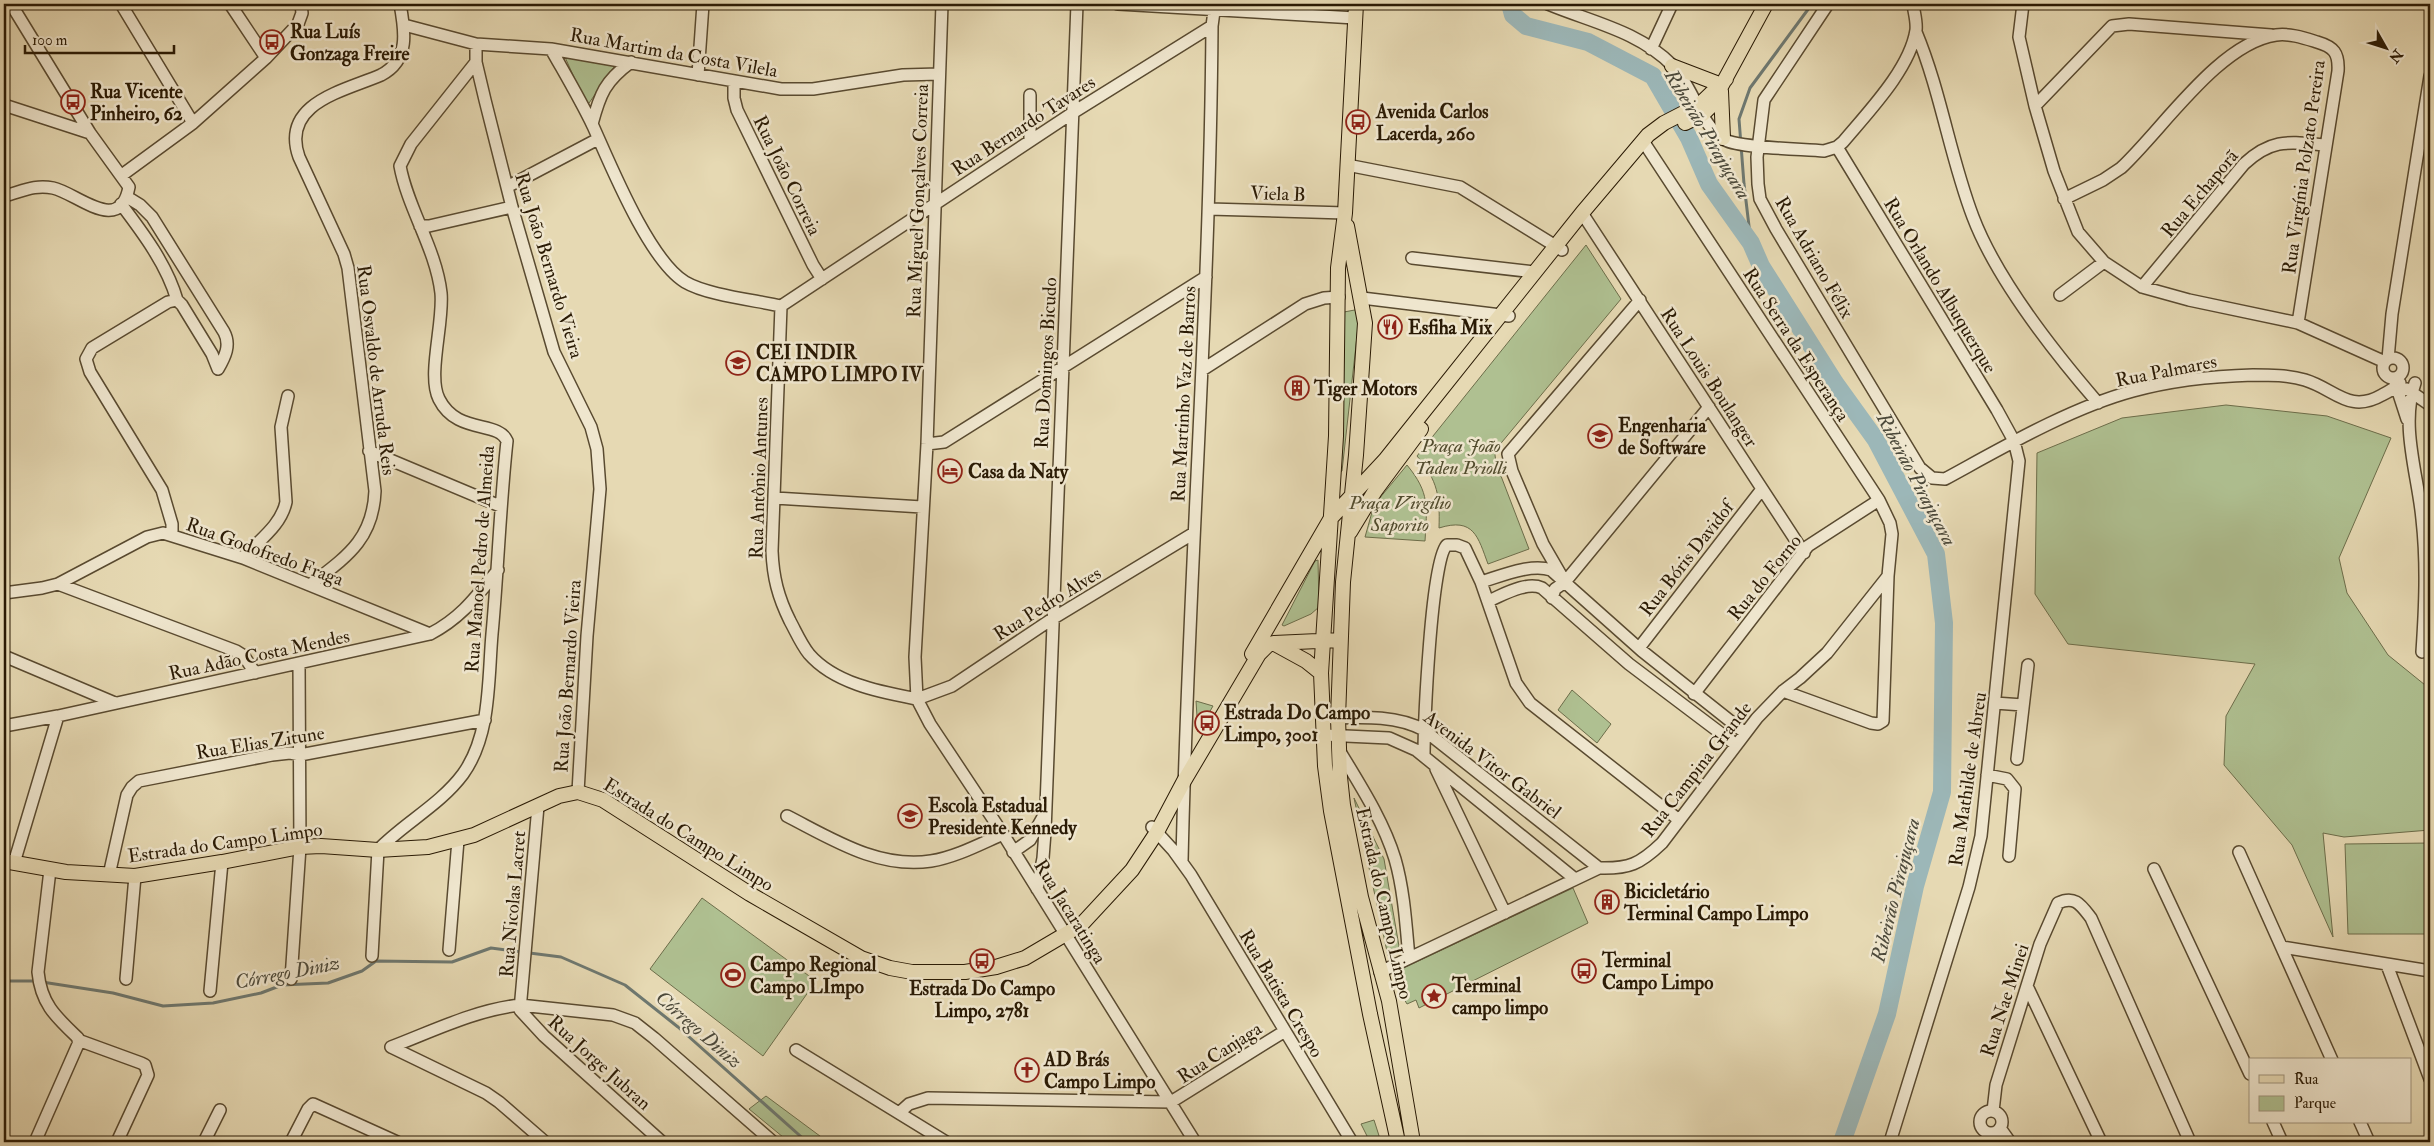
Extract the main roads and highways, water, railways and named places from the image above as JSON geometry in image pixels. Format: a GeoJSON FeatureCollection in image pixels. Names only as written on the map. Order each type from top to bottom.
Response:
{"type":"FeatureCollection","features":[{"type":"Feature","properties":{"kind":"main road"},"geometry":{"type":"LineString","coordinates":[[1503,316],[1646,144],[1666,127],[1695,113],[1722,84],[1766,4]]}},
{"type":"Feature","properties":{"kind":"main road"},"geometry":{"type":"LineString","coordinates":[[1345,213],[1355,11]]}},
{"type":"Feature","properties":{"kind":"main road"},"geometry":{"type":"LineString","coordinates":[[1672,66],[1722,84]]}},
{"type":"Feature","properties":{"kind":"main road"},"geometry":{"type":"LineString","coordinates":[[1722,84],[1720,106],[1726,136]]}},
{"type":"Feature","properties":{"kind":"main road","name":"Estrada do Campo Limpo"},"geometry":{"type":"LineString","coordinates":[[1345,213],[1365,323],[1356,455],[1342,582],[1338,718],[1340,777],[1346,822],[1361,896],[1389,1001],[1413,1142]]}},
{"type":"Feature","properties":{"kind":"main road","name":"Estrada do Campo Limpo"},"geometry":{"type":"LineString","coordinates":[[1345,213],[1338,268],[1339,295],[1331,518],[1322,640],[1323,719],[1331,811],[1362,972],[1398,1142]]}},
{"type":"Feature","properties":{"kind":"main road"},"geometry":{"type":"LineString","coordinates":[[1346,542],[1366,504],[1396,460],[1534,272],[1559,248]]}},
{"type":"Feature","properties":{"kind":"main road"},"geometry":{"type":"LineString","coordinates":[[1339,295],[1348,286],[1355,286],[1360,294]]}},
{"type":"Feature","properties":{"kind":"main road","name":"Estrada do Campo Limpo"},"geometry":{"type":"LineString","coordinates":[[9,862],[50,870],[135,876],[300,847],[321,846],[378,850],[428,847],[458,840],[559,796],[578,792],[603,800],[750,894],[861,958],[890,968],[936,973],[965,972],[996,967],[1025,958],[1081,925],[1116,888],[1155,829],[1306,559],[1331,518],[1352,498],[1503,316]]}},
{"type":"Feature","properties":{"kind":"main road"},"geometry":{"type":"LineString","coordinates":[[1356,455],[1373,462],[1384,460]]}},
{"type":"Feature","properties":{"kind":"main road"},"geometry":{"type":"LineString","coordinates":[[1306,559],[1327,558],[1338,569],[1342,582]]}},
{"type":"Feature","properties":{"kind":"main road"},"geometry":{"type":"LineString","coordinates":[[1274,643],[1340,640]]}},
{"type":"Feature","properties":{"kind":"main road"},"geometry":{"type":"LineString","coordinates":[[1274,643],[1306,661],[1321,673]]}},
{"type":"Feature","properties":{"kind":"main road","name":"Estrada do Campo Limpo"},"geometry":{"type":"LineString","coordinates":[[1184,775],[1259,654],[1268,645],[1274,643]]}},
{"type":"Feature","properties":{"kind":"main road"},"geometry":{"type":"LineString","coordinates":[[1362,972],[1380,994],[1389,1001]]}},
{"type":"Feature","properties":{"kind":"waterway","name":"Ribeirão Pirajuçara"},"geometry":{"type":"LineString","coordinates":[[1510,4],[1513,15],[1526,26],[1588,42],[1653,76],[1689,138],[1709,184],[1751,243],[1761,266],[1835,383],[1876,440],[1936,554],[1944,623],[1942,792],[1915,886],[1887,1014],[1842,1142]]}},
{"type":"Feature","properties":{"kind":"waterway"},"geometry":{"type":"LineString","coordinates":[[1751,243],[1739,119],[1750,88],[1812,4]]}},
{"type":"Feature","properties":{"kind":"waterway","name":"Córrego Diniz"},"geometry":{"type":"LineString","coordinates":[[42,982],[113,993],[163,1006],[213,1003],[261,993],[282,985],[328,983],[362,971],[376,961],[452,962],[491,948],[561,957],[625,985],[678,1027],[807,1142]]}},
{"type":"Feature","properties":{"kind":"waterway","name":"Córrego Diniz"},"geometry":{"type":"LineString","coordinates":[[4,981],[36,981]]}},
{"type":"Feature","properties":{"kind":"place","name":"Rua Luís Gonzaga Freire"},"geometry":{"type":"Point","coordinates":[272,42]}},
{"type":"Feature","properties":{"kind":"place","name":"Rua Vicente Pinheiro, 62"},"geometry":{"type":"Point","coordinates":[73,102]}},
{"type":"Feature","properties":{"kind":"place","name":"Avenida Carlos Lacerda, 260"},"geometry":{"type":"Point","coordinates":[1358,122]}},
{"type":"Feature","properties":{"kind":"place","name":"Esfiha Mix"},"geometry":{"type":"Point","coordinates":[1390,327]}},
{"type":"Feature","properties":{"kind":"place","name":"CEI INDIR CAMPO LIMPO IV"},"geometry":{"type":"Point","coordinates":[738,363]}},
{"type":"Feature","properties":{"kind":"place","name":"Tiger Motors"},"geometry":{"type":"Point","coordinates":[1297,388]}},
{"type":"Feature","properties":{"kind":"place","name":"Engenharia de Software"},"geometry":{"type":"Point","coordinates":[1600,436]}},
{"type":"Feature","properties":{"kind":"place","name":"Casa da Naty"},"geometry":{"type":"Point","coordinates":[950,471]}},
{"type":"Feature","properties":{"kind":"place","name":"Estrada Do Campo Limpo, 3001"},"geometry":{"type":"Point","coordinates":[1207,723]}},
{"type":"Feature","properties":{"kind":"place","name":"Escola Estadual Presidente Kennedy"},"geometry":{"type":"Point","coordinates":[910,816]}},
{"type":"Feature","properties":{"kind":"place","name":"Bicicletário Terminal Campo Limpo"},"geometry":{"type":"Point","coordinates":[1607,902]}},
{"type":"Feature","properties":{"kind":"place","name":"Estrada Do Campo Limpo, 2781"},"geometry":{"type":"Point","coordinates":[982,961]}},
{"type":"Feature","properties":{"kind":"place","name":"Terminal Campo Limpo"},"geometry":{"type":"Point","coordinates":[1584,971]}},
{"type":"Feature","properties":{"kind":"place","name":"Campo Regional Campo LImpo"},"geometry":{"type":"Point","coordinates":[733,975]}},
{"type":"Feature","properties":{"kind":"place","name":"Terminal campo limpo"},"geometry":{"type":"Point","coordinates":[1434,996]}},
{"type":"Feature","properties":{"kind":"place","name":"AD Brás Campo Limpo"},"geometry":{"type":"Point","coordinates":[1027,1070]}},
{"type":"Feature","properties":{"kind":"park label","name":"Praça João Tadeu Priolli"},"geometry":{"type":"Point","coordinates":[1461,456]}},
{"type":"Feature","properties":{"kind":"park label","name":"Praça Virgílio Saporito"},"geometry":{"type":"Point","coordinates":[1400,513]}}]}
